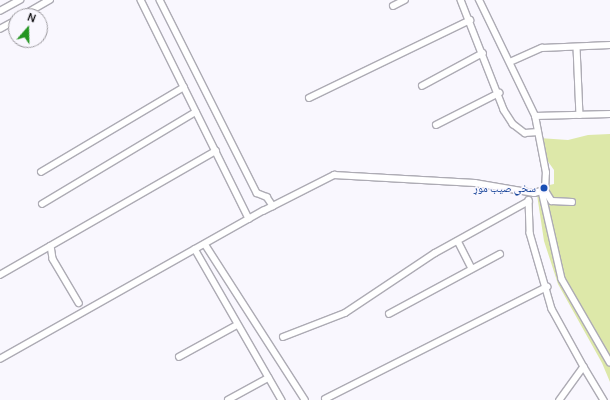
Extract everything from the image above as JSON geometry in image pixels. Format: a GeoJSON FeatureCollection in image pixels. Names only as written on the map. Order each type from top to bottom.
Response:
{"type":"FeatureCollection","features":[{"type":"Feature","properties":{"kind":"street"},"geometry":{"type":"LineString","coordinates":[[0,11],[20,0]]}},
{"type":"Feature","properties":{"kind":"street"},"geometry":{"type":"LineString","coordinates":[[36,8],[50,0]]}},
{"type":"Feature","properties":{"kind":"street"},"geometry":{"type":"LineString","coordinates":[[141,0],[249,219]]}},
{"type":"Feature","properties":{"kind":"street"},"geometry":{"type":"LineString","coordinates":[[160,0],[257,193],[267,197],[273,206]]}},
{"type":"Feature","properties":{"kind":"street"},"geometry":{"type":"LineString","coordinates":[[393,6],[405,0]]}},
{"type":"Feature","properties":{"kind":"street"},"geometry":{"type":"LineString","coordinates":[[461,0],[499,93],[504,110],[513,124],[525,133],[538,132]]}},
{"type":"Feature","properties":{"kind":"street"},"geometry":{"type":"LineString","coordinates":[[479,0],[535,116],[546,173],[543,190],[562,279],[610,362]]}},
{"type":"Feature","properties":{"kind":"street"},"geometry":{"type":"LineString","coordinates":[[309,98],[470,20]]}},
{"type":"Feature","properties":{"kind":"street"},"geometry":{"type":"LineString","coordinates":[[510,62],[542,48],[610,45]]}},
{"type":"Feature","properties":{"kind":"street"},"geometry":{"type":"LineString","coordinates":[[577,47],[580,115]]}},
{"type":"Feature","properties":{"kind":"street"},"geometry":{"type":"LineString","coordinates":[[422,86],[483,53]]}},
{"type":"Feature","properties":{"kind":"street"},"geometry":{"type":"LineString","coordinates":[[42,172],[184,87]]}},
{"type":"Feature","properties":{"kind":"street"},"geometry":{"type":"LineString","coordinates":[[436,125],[499,93]]}},
{"type":"Feature","properties":{"kind":"street"},"geometry":{"type":"LineString","coordinates":[[42,204],[196,112]]}},
{"type":"Feature","properties":{"kind":"street"},"geometry":{"type":"LineString","coordinates":[[535,116],[610,114]]}},
{"type":"Feature","properties":{"kind":"street"},"geometry":{"type":"LineString","coordinates":[[0,275],[216,151]]}},
{"type":"Feature","properties":{"kind":"street"},"geometry":{"type":"LineString","coordinates":[[0,359],[249,219],[334,175],[475,183],[527,192],[543,190]]}},
{"type":"Feature","properties":{"kind":"street"},"geometry":{"type":"LineString","coordinates":[[543,190],[552,201],[572,202]]}},
{"type":"Feature","properties":{"kind":"street"},"geometry":{"type":"LineString","coordinates":[[527,192],[529,201],[530,233],[536,258],[547,286],[552,309],[604,400]]}},
{"type":"Feature","properties":{"kind":"street"},"geometry":{"type":"LineString","coordinates":[[283,337],[345,313],[458,241],[529,201]]}},
{"type":"Feature","properties":{"kind":"street"},"geometry":{"type":"LineString","coordinates":[[458,241],[472,268]]}},
{"type":"Feature","properties":{"kind":"street"},"geometry":{"type":"LineString","coordinates":[[205,244],[305,400]]}},
{"type":"Feature","properties":{"kind":"street"},"geometry":{"type":"LineString","coordinates":[[51,246],[53,259],[79,303]]}},
{"type":"Feature","properties":{"kind":"street"},"geometry":{"type":"LineString","coordinates":[[195,249],[237,325],[282,400]]}},
{"type":"Feature","properties":{"kind":"street"},"geometry":{"type":"LineString","coordinates":[[389,314],[500,254]]}},
{"type":"Feature","properties":{"kind":"street"},"geometry":{"type":"LineString","coordinates":[[325,399],[547,286]]}},
{"type":"Feature","properties":{"kind":"street"},"geometry":{"type":"LineString","coordinates":[[179,357],[237,325]]}},
{"type":"Feature","properties":{"kind":"street"},"geometry":{"type":"LineString","coordinates":[[560,400],[584,367]]}},
{"type":"Feature","properties":{"kind":"street"},"geometry":{"type":"LineString","coordinates":[[228,400],[268,378]]}},
{"type":"Feature","properties":{"kind":"green space"},"geometry":{"type":"Polygon","coordinates":[[[610,134],[610,382],[602,363],[558,284],[544,241],[536,188],[554,184],[554,170],[542,153],[539,138],[568,140],[588,135],[610,134]]]}},
{"type":"Feature","properties":{"kind":"place","name":"سخي صیب موړ"},"geometry":{"type":"Point","coordinates":[544,188]}}]}
